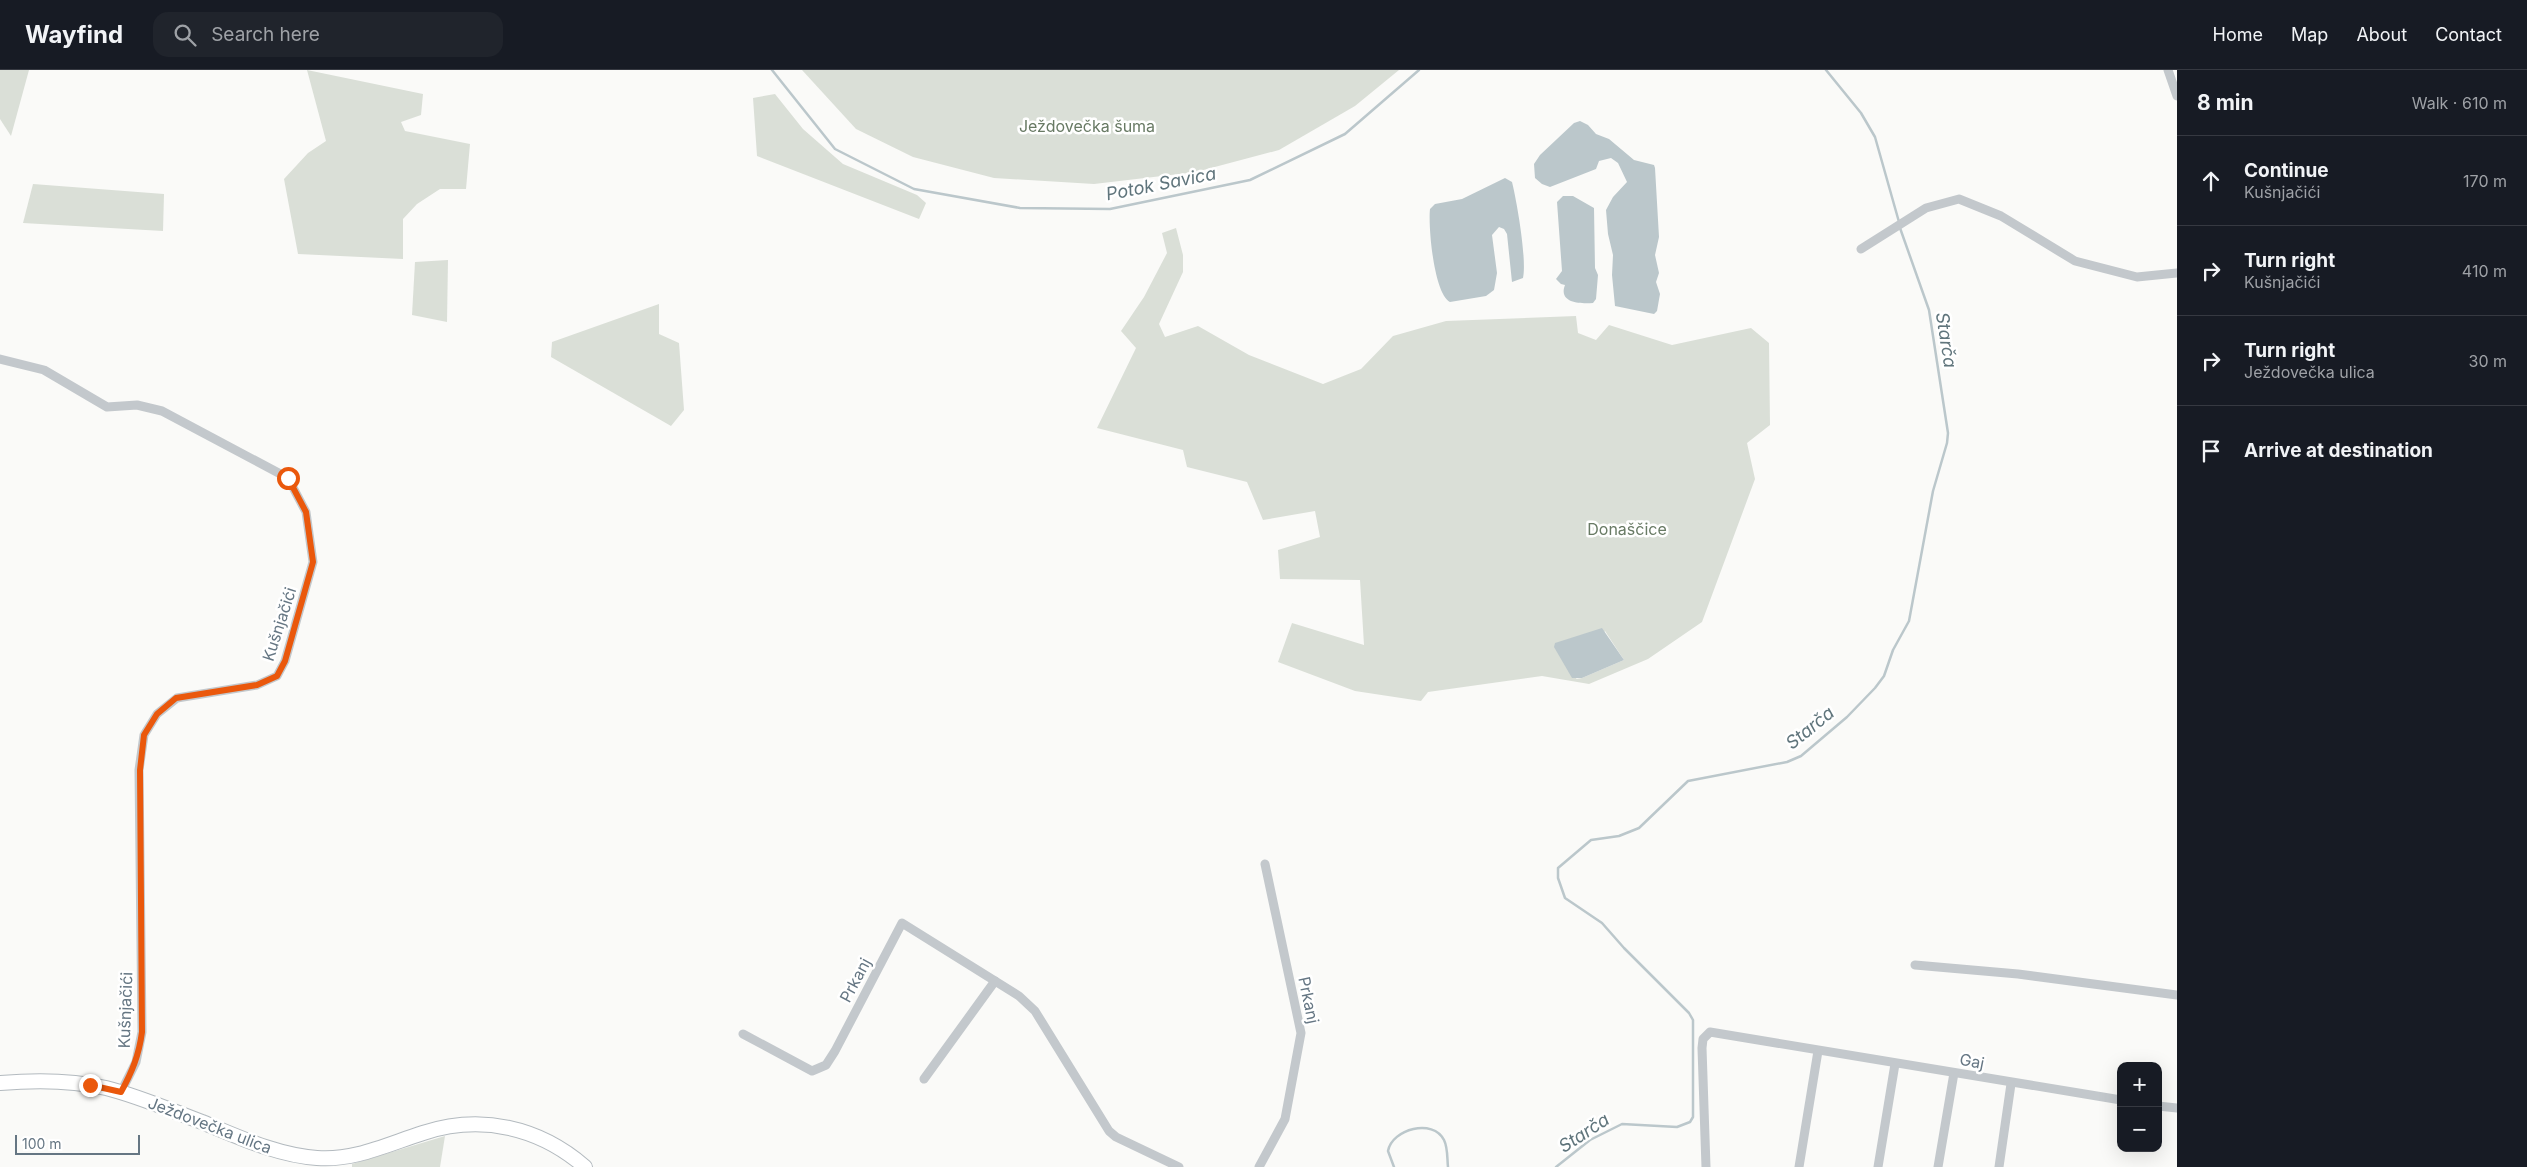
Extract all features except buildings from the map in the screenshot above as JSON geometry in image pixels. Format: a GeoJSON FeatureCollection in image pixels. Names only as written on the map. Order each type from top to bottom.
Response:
{"type":"FeatureCollection","features":[{"type":"Feature","properties":{"kind":"main road","name":"Ježdovečka ulica"},"geometry":{"type":"LineString","coordinates":[[0,1083],[74,1083],[121,1092],[272,1149],[304,1157],[343,1158],[438,1129],[466,1124],[520,1129],[550,1141],[585,1167]]}},
{"type":"Feature","properties":{"kind":"street"},"geometry":{"type":"LineString","coordinates":[[2168,70],[2174,79],[2177,96]]}},
{"type":"Feature","properties":{"kind":"street"},"geometry":{"type":"LineString","coordinates":[[1861,249],[1926,208],[1959,199],[2001,216],[2075,261],[2137,277],[2177,273]]}},
{"type":"Feature","properties":{"kind":"street","name":"Kušnjačići"},"geometry":{"type":"LineString","coordinates":[[0,359],[44,370],[107,407],[137,405],[162,412],[288,478],[306,512],[313,562],[285,661],[277,676],[257,685],[176,698],[157,714],[144,735],[140,770],[142,1032],[136,1062],[121,1092]]}},
{"type":"Feature","properties":{"kind":"street","name":"Prkanj"},"geometry":{"type":"LineString","coordinates":[[1259,1167],[1285,1119],[1301,1033],[1265,864]]}},
{"type":"Feature","properties":{"kind":"street","name":"Prkanj"},"geometry":{"type":"LineString","coordinates":[[742,1034],[812,1071],[821,1068],[834,1051],[902,923],[1020,996],[1035,1011],[1109,1131],[1116,1137],[1179,1167]]}},
{"type":"Feature","properties":{"kind":"street"},"geometry":{"type":"LineString","coordinates":[[1915,965],[2018,974],[2177,995]]}},
{"type":"Feature","properties":{"kind":"street"},"geometry":{"type":"LineString","coordinates":[[924,1079],[995,981]]}},
{"type":"Feature","properties":{"kind":"street","name":"Gaj"},"geometry":{"type":"LineString","coordinates":[[1706,1167],[1702,1048],[1703,1039],[1706,1034],[1715,1032],[2011,1084],[2117,1099]]}},
{"type":"Feature","properties":{"kind":"street"},"geometry":{"type":"LineString","coordinates":[[1799,1167],[1818,1051]]}},
{"type":"Feature","properties":{"kind":"street"},"geometry":{"type":"LineString","coordinates":[[1878,1167],[1896,1064]]}},
{"type":"Feature","properties":{"kind":"street"},"geometry":{"type":"LineString","coordinates":[[1938,1167],[1954,1073]]}},
{"type":"Feature","properties":{"kind":"street"},"geometry":{"type":"LineString","coordinates":[[1999,1167],[2011,1084]]}},
{"type":"Feature","properties":{"kind":"street"},"geometry":{"type":"LineString","coordinates":[[2162,1106],[2177,1108]]}},
{"type":"Feature","properties":{"kind":"green space"},"geometry":{"type":"Polygon","coordinates":[[[0,70],[29,70],[11,136],[0,119],[0,70]]]}},
{"type":"Feature","properties":{"kind":"green space"},"geometry":{"type":"Polygon","coordinates":[[[307,70],[423,94],[421,115],[401,122],[405,131],[470,144],[466,189],[440,189],[417,204],[403,219],[403,259],[298,254],[284,179],[308,153],[326,141],[307,70]]]}},
{"type":"Feature","properties":{"kind":"green space","name":"Ježdovečka šuma"},"geometry":{"type":"Polygon","coordinates":[[[802,70],[1399,70],[1355,106],[1279,150],[1196,172],[1094,184],[994,178],[913,157],[856,129],[802,70]]]}},
{"type":"Feature","properties":{"kind":"green space"},"geometry":{"type":"Polygon","coordinates":[[[775,94],[803,129],[843,164],[917,195],[926,203],[919,219],[757,156],[753,98],[775,94]]]}},
{"type":"Feature","properties":{"kind":"green space"},"geometry":{"type":"Polygon","coordinates":[[[33,184],[164,194],[163,231],[23,223],[33,184]]]}},
{"type":"Feature","properties":{"kind":"green space","name":"Donaščice"},"geometry":{"type":"Polygon","coordinates":[[[1176,228],[1183,255],[1183,272],[1159,324],[1165,337],[1198,326],[1249,355],[1323,384],[1361,369],[1393,336],[1446,321],[1576,316],[1578,333],[1596,340],[1609,325],[1672,345],[1751,328],[1769,343],[1770,425],[1747,443],[1755,479],[1702,622],[1648,659],[1589,684],[1542,676],[1428,692],[1421,701],[1355,691],[1278,662],[1292,623],[1364,645],[1360,580],[1280,579],[1278,550],[1320,537],[1315,511],[1263,520],[1247,482],[1187,467],[1183,450],[1097,428],[1136,348],[1121,331],[1144,297],[1167,253],[1162,233],[1176,228]],[[1605,631],[1576,679],[1582,678],[1624,660],[1605,631]]]}},
{"type":"Feature","properties":{"kind":"green space"},"geometry":{"type":"Polygon","coordinates":[[[448,260],[447,322],[412,315],[415,262],[448,260]]]}},
{"type":"Feature","properties":{"kind":"green space"},"geometry":{"type":"Polygon","coordinates":[[[659,304],[659,334],[679,343],[684,410],[671,426],[551,357],[552,342],[659,304]]]}},
{"type":"Feature","properties":{"kind":"green space"},"geometry":{"type":"Polygon","coordinates":[[[445,1136],[440,1167],[352,1167],[352,1164],[445,1136]]]}},
{"type":"Feature","properties":{"kind":"shaded area"},"geometry":{"type":"Polygon","coordinates":[[[1580,121],[1588,125],[1596,134],[1609,139],[1634,160],[1654,165],[1659,237],[1655,255],[1659,273],[1656,282],[1660,294],[1657,311],[1654,314],[1615,306],[1612,275],[1613,255],[1608,234],[1606,210],[1613,197],[1627,182],[1618,163],[1611,158],[1599,161],[1596,169],[1550,187],[1542,184],[1535,178],[1534,164],[1540,155],[1574,123],[1580,121]]]}},
{"type":"Feature","properties":{"kind":"shaded area"},"geometry":{"type":"Polygon","coordinates":[[[1505,178],[1512,182],[1516,203],[1523,245],[1523,278],[1512,282],[1507,234],[1504,229],[1499,227],[1492,235],[1497,273],[1494,290],[1486,296],[1450,302],[1444,296],[1436,274],[1431,244],[1430,209],[1435,204],[1462,199],[1505,178]]]}},
{"type":"Feature","properties":{"kind":"shaded area"},"geometry":{"type":"Polygon","coordinates":[[[1563,196],[1573,196],[1594,208],[1595,268],[1598,275],[1596,299],[1593,303],[1582,303],[1567,299],[1564,291],[1565,285],[1556,279],[1562,271],[1557,202],[1563,196]]]}},
{"type":"Feature","properties":{"kind":"shaded area"},"geometry":{"type":"Polygon","coordinates":[[[1602,628],[1624,660],[1582,678],[1572,678],[1554,647],[1555,643],[1602,628]]]}},
{"type":"Feature","properties":{"kind":"waterway","name":"Potok Savica"},"geometry":{"type":"LineString","coordinates":[[772,70],[835,149],[914,189],[1020,208],[1110,209],[1250,180],[1345,134],[1419,70]]}},
{"type":"Feature","properties":{"kind":"waterway","name":"Starča"},"geometry":{"type":"LineString","coordinates":[[1826,70],[1861,113],[1875,137],[1899,222]]}},
{"type":"Feature","properties":{"kind":"waterway","name":"Starča"},"geometry":{"type":"LineString","coordinates":[[1556,1167],[1590,1140],[1622,1124],[1677,1127],[1690,1122],[1693,1117],[1693,1020],[1689,1013],[1624,948],[1602,923],[1565,898],[1558,878],[1558,868],[1591,840],[1619,836],[1639,828],[1688,781],[1787,762],[1801,756],[1847,717],[1875,688],[1884,676],[1893,650],[1909,621],[1933,491],[1947,443],[1948,433],[1929,310],[1900,228]]}},
{"type":"Feature","properties":{"kind":"waterway","name":"Starča"},"geometry":{"type":"LineString","coordinates":[[1394,1167],[1388,1151],[1391,1143],[1405,1132],[1423,1128],[1439,1133],[1444,1140],[1447,1150],[1448,1167]]}},
{"type":"Feature","properties":{"kind":"route"},"geometry":{"type":"LineString","coordinates":[[90,1085],[121,1092],[130,1076],[140,1049],[142,1032],[140,770],[144,735],[157,714],[176,698],[257,685],[277,676],[285,661],[313,562],[306,512],[288,478]]}}]}
